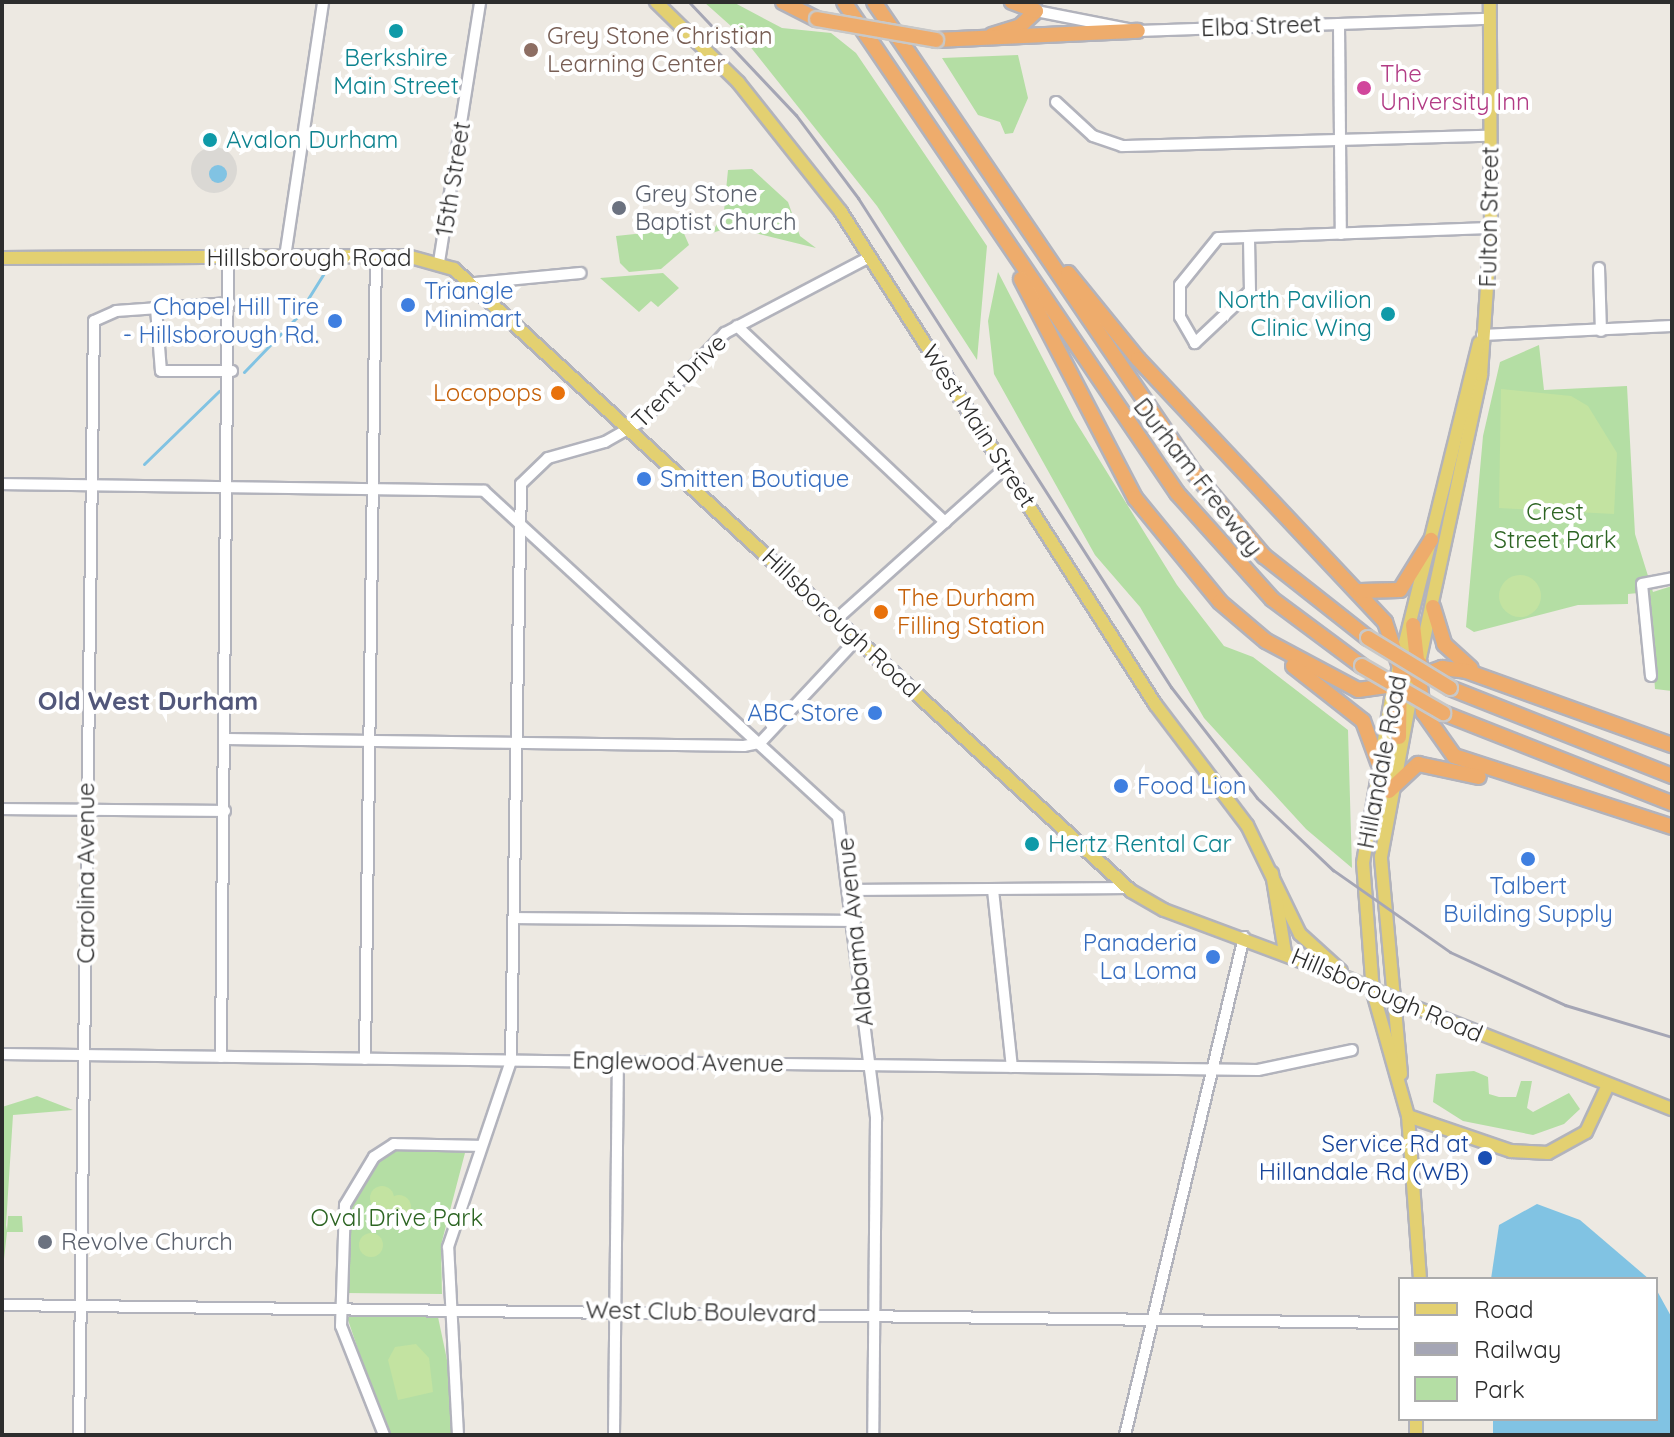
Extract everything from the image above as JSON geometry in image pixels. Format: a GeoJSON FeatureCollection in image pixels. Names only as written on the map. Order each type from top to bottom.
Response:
{"type":"FeatureCollection","features":[{"type":"Feature","properties":{"kind":"highway"},"geometry":{"type":"LineString","coordinates":[[783,2],[817,19],[936,40],[1138,31]]}},
{"type":"Feature","properties":{"kind":"highway","name":"Durham Freeway"},"geometry":{"type":"LineString","coordinates":[[844,2],[1128,426],[1204,526],[1272,599],[1362,666],[1443,713],[1672,803]]}},
{"type":"Feature","properties":{"kind":"highway","name":"Durham Freeway"},"geometry":{"type":"LineString","coordinates":[[874,2],[1233,522],[1278,569],[1368,638],[1450,688],[1672,776]]}},
{"type":"Feature","properties":{"kind":"highway"},"geometry":{"type":"LineString","coordinates":[[1012,2],[1037,6]]}},
{"type":"Feature","properties":{"kind":"highway"},"geometry":{"type":"LineString","coordinates":[[980,39],[1019,27],[1037,6]]}},
{"type":"Feature","properties":{"kind":"highway"},"geometry":{"type":"LineString","coordinates":[[993,221],[1135,498],[1196,577],[1266,641],[1363,721],[1378,762]]}},
{"type":"Feature","properties":{"kind":"highway"},"geometry":{"type":"LineString","coordinates":[[1023,222],[1138,359],[1385,622],[1423,712],[1442,745],[1468,765],[1672,827]]}},
{"type":"Feature","properties":{"kind":"highway"},"geometry":{"type":"LineString","coordinates":[[1356,589],[1400,590],[1431,540]]}},
{"type":"Feature","properties":{"kind":"highway"},"geometry":{"type":"LineString","coordinates":[[1433,607],[1444,644],[1480,676]]}},
{"type":"Feature","properties":{"kind":"highway"},"geometry":{"type":"LineString","coordinates":[[1399,737],[1411,632]]}},
{"type":"Feature","properties":{"kind":"highway"},"geometry":{"type":"LineString","coordinates":[[1266,641],[1358,690],[1407,675],[1450,668],[1672,745]]}},
{"type":"Feature","properties":{"kind":"highway"},"geometry":{"type":"LineString","coordinates":[[1389,791],[1418,764],[1534,786]]}},
{"type":"Feature","properties":{"kind":"main road","name":"West Main Street"},"geometry":{"type":"LineString","coordinates":[[656,2],[786,138],[870,257],[1149,696],[1247,825],[1307,945],[1349,979]]}},
{"type":"Feature","properties":{"kind":"main road","name":"Fulton Street"},"geometry":{"type":"LineString","coordinates":[[1407,675],[1433,607],[1481,375],[1491,228],[1490,2]]}},
{"type":"Feature","properties":{"kind":"main road","name":"Hillsborough Road"},"geometry":{"type":"LineString","coordinates":[[2,258],[376,256],[439,262],[475,283],[1126,886],[1157,908],[1285,952],[1409,1005],[1672,1109]]}},
{"type":"Feature","properties":{"kind":"main road","name":"Fulton Street"},"geometry":{"type":"LineString","coordinates":[[1411,632],[1466,370],[1482,335]]}},
{"type":"Feature","properties":{"kind":"main road","name":"Hillandale Road"},"geometry":{"type":"LineString","coordinates":[[1407,675],[1378,762],[1364,904],[1373,992],[1401,1074],[1408,1116],[1420,1277]]}},
{"type":"Feature","properties":{"kind":"main road","name":"Hillandale Road"},"geometry":{"type":"LineString","coordinates":[[1399,737],[1389,791],[1380,903],[1404,1049],[1401,1074]]}},
{"type":"Feature","properties":{"kind":"main road","name":"West Main Street"},"geometry":{"type":"LineString","coordinates":[[1272,872],[1285,952]]}},
{"type":"Feature","properties":{"kind":"main road"},"geometry":{"type":"LineString","coordinates":[[1408,1116],[1511,1151],[1548,1153],[1586,1132],[1608,1085]]}},
{"type":"Feature","properties":{"kind":"street"},"geometry":{"type":"LineString","coordinates":[[285,257],[323,2]]}},
{"type":"Feature","properties":{"kind":"street","name":"15th Street"},"geometry":{"type":"LineString","coordinates":[[439,262],[480,2]]}},
{"type":"Feature","properties":{"kind":"street","name":"Elba Street"},"geometry":{"type":"LineString","coordinates":[[1037,6],[1138,31],[1489,19]]}},
{"type":"Feature","properties":{"kind":"street"},"geometry":{"type":"LineString","coordinates":[[1339,24],[1341,234]]}},
{"type":"Feature","properties":{"kind":"street"},"geometry":{"type":"LineString","coordinates":[[1056,102],[1109,145],[1491,136]]}},
{"type":"Feature","properties":{"kind":"street"},"geometry":{"type":"LineString","coordinates":[[1249,239],[1250,291],[1195,343],[1180,317],[1186,269],[1218,238],[1491,228]]}},
{"type":"Feature","properties":{"kind":"street"},"geometry":{"type":"LineString","coordinates":[[365,1059],[376,256]]}},
{"type":"Feature","properties":{"kind":"street","name":"Trent Drive"},"geometry":{"type":"LineString","coordinates":[[458,1435],[448,1309],[448,1247],[511,1061],[521,484],[536,465],[632,429],[737,326],[870,257]]}},
{"type":"Feature","properties":{"kind":"street"},"geometry":{"type":"LineString","coordinates":[[221,1057],[232,371],[228,259]]}},
{"type":"Feature","properties":{"kind":"street"},"geometry":{"type":"LineString","coordinates":[[1599,268],[1601,331]]}},
{"type":"Feature","properties":{"kind":"street"},"geometry":{"type":"LineString","coordinates":[[475,283],[581,273]]}},
{"type":"Feature","properties":{"kind":"street"},"geometry":{"type":"LineString","coordinates":[[230,303],[156,308],[161,371],[232,371]]}},
{"type":"Feature","properties":{"kind":"street","name":"Carolina Avenue"},"geometry":{"type":"LineString","coordinates":[[79,1435],[94,321],[102,315],[156,308]]}},
{"type":"Feature","properties":{"kind":"street"},"geometry":{"type":"LineString","coordinates":[[737,326],[945,522]]}},
{"type":"Feature","properties":{"kind":"street"},"geometry":{"type":"LineString","coordinates":[[1482,335],[1672,326]]}},
{"type":"Feature","properties":{"kind":"street"},"geometry":{"type":"LineString","coordinates":[[838,618],[1005,468]]}},
{"type":"Feature","properties":{"kind":"street","name":"Alabama Avenue"},"geometry":{"type":"LineString","coordinates":[[2,484],[484,491],[520,519],[838,816],[855,921],[869,1065],[875,1314],[873,1435]]}},
{"type":"Feature","properties":{"kind":"street"},"geometry":{"type":"LineString","coordinates":[[1651,676],[1642,584],[1672,578]]}},
{"type":"Feature","properties":{"kind":"street"},"geometry":{"type":"LineString","coordinates":[[226,739],[516,744],[760,743],[859,637]]}},
{"type":"Feature","properties":{"kind":"street"},"geometry":{"type":"LineString","coordinates":[[2,809],[225,811]]}},
{"type":"Feature","properties":{"kind":"street"},"geometry":{"type":"LineString","coordinates":[[851,890],[1088,889],[1126,886]]}},
{"type":"Feature","properties":{"kind":"street"},"geometry":{"type":"LineString","coordinates":[[993,890],[1012,1067]]}},
{"type":"Feature","properties":{"kind":"street"},"geometry":{"type":"LineString","coordinates":[[514,918],[855,921]]}},
{"type":"Feature","properties":{"kind":"street"},"geometry":{"type":"LineString","coordinates":[[1125,1435],[1150,1317],[1244,937]]}},
{"type":"Feature","properties":{"kind":"street","name":"Englewood Avenue"},"geometry":{"type":"LineString","coordinates":[[2,1054],[1284,1069],[1352,1050]]}},
{"type":"Feature","properties":{"kind":"street"},"geometry":{"type":"LineString","coordinates":[[614,1435],[618,1061]]}},
{"type":"Feature","properties":{"kind":"street"},"geometry":{"type":"LineString","coordinates":[[384,1435],[339,1308],[343,1213],[374,1157],[401,1141],[480,1146]]}},
{"type":"Feature","properties":{"kind":"street","name":"West Club Boulevard"},"geometry":{"type":"LineString","coordinates":[[2,1305],[1150,1317],[1398,1323]]}},
{"type":"Feature","properties":{"kind":"green space"},"geometry":{"type":"Polygon","coordinates":[[[704,2],[733,2],[782,28],[831,33],[856,53],[987,246],[977,360],[877,206],[741,35],[704,2]]]}},
{"type":"Feature","properties":{"kind":"green space"},"geometry":{"type":"Polygon","coordinates":[[[1018,55],[1028,98],[1013,133],[1005,134],[1000,122],[978,115],[942,58],[1018,55]]]}},
{"type":"Feature","properties":{"kind":"green space"},"geometry":{"type":"Polygon","coordinates":[[[752,169],[788,202],[800,236],[816,248],[731,227],[712,233],[724,211],[728,170],[752,169]]]}},
{"type":"Feature","properties":{"kind":"green space"},"geometry":{"type":"Polygon","coordinates":[[[682,229],[689,245],[661,269],[629,272],[620,263],[616,236],[682,229]]]}},
{"type":"Feature","properties":{"kind":"green space"},"geometry":{"type":"Polygon","coordinates":[[[998,272],[1074,419],[1177,585],[1224,646],[1253,657],[1348,730],[1352,868],[1306,829],[1204,718],[1140,607],[1095,555],[994,374],[988,321],[998,272]]]}},
{"type":"Feature","properties":{"kind":"green space"},"geometry":{"type":"Polygon","coordinates":[[[663,273],[679,288],[658,307],[651,301],[639,312],[600,278],[663,273]]]}},
{"type":"Feature","properties":{"kind":"green space","name":"Crest Street Park"},"geometry":{"type":"Polygon","coordinates":[[[1539,345],[1544,390],[1627,386],[1635,534],[1653,592],[1672,586],[1672,691],[1655,689],[1648,592],[1628,594],[1628,604],[1578,605],[1474,632],[1466,627],[1483,436],[1500,362],[1539,345]]]}},
{"type":"Feature","properties":{"kind":"green space"},"geometry":{"type":"Polygon","coordinates":[[[1501,389],[1571,396],[1588,406],[1617,453],[1614,514],[1499,508],[1501,389]]]}},
{"type":"Feature","properties":{"kind":"green space"},"geometry":{"type":"Polygon","coordinates":[[[1520,575],[1535,581],[1541,596],[1535,611],[1520,617],[1505,611],[1499,596],[1505,581],[1520,575]]]}},
{"type":"Feature","properties":{"kind":"green space"},"geometry":{"type":"Polygon","coordinates":[[[1474,1071],[1488,1077],[1489,1094],[1499,1097],[1516,1097],[1521,1081],[1532,1081],[1527,1108],[1533,1112],[1569,1093],[1580,1109],[1564,1124],[1533,1135],[1463,1121],[1433,1102],[1436,1074],[1474,1071]]]}},
{"type":"Feature","properties":{"kind":"green space"},"geometry":{"type":"Polygon","coordinates":[[[37,1096],[73,1110],[13,1115],[6,1225],[7,1231],[8,1216],[22,1216],[23,1232],[7,1232],[4,1259],[2,1107],[37,1096]]]}},
{"type":"Feature","properties":{"kind":"green space","name":"Oval Drive Park"},"geometry":{"type":"Polygon","coordinates":[[[396,1148],[466,1149],[441,1245],[442,1294],[345,1293],[345,1208],[374,1163],[396,1148]]]}},
{"type":"Feature","properties":{"kind":"green space"},"geometry":{"type":"Polygon","coordinates":[[[382,1186],[391,1189],[394,1198],[391,1207],[382,1210],[373,1207],[370,1198],[373,1189],[382,1186]]]}},
{"type":"Feature","properties":{"kind":"green space"},"geometry":{"type":"Polygon","coordinates":[[[394,1195],[404,1195],[411,1202],[411,1212],[404,1219],[394,1219],[387,1212],[387,1202],[394,1195]]]}},
{"type":"Feature","properties":{"kind":"green space"},"geometry":{"type":"Polygon","coordinates":[[[371,1233],[380,1236],[383,1245],[380,1254],[371,1257],[362,1254],[359,1245],[362,1236],[371,1233]]]}},
{"type":"Feature","properties":{"kind":"green space"},"geometry":{"type":"Polygon","coordinates":[[[347,1317],[438,1317],[454,1393],[452,1435],[387,1435],[347,1317]]]}},
{"type":"Feature","properties":{"kind":"green space"},"geometry":{"type":"Polygon","coordinates":[[[416,1344],[429,1358],[433,1392],[398,1400],[388,1360],[395,1347],[416,1344]]]}},
{"type":"Feature","properties":{"kind":"shaded area"},"geometry":{"type":"Polygon","coordinates":[[[214,147],[230,154],[237,170],[230,186],[214,193],[198,186],[191,170],[198,154],[214,147]]]}},
{"type":"Feature","properties":{"kind":"water"},"geometry":{"type":"Polygon","coordinates":[[[218,165],[227,174],[218,183],[209,174],[218,165]]]}},
{"type":"Feature","properties":{"kind":"water"},"geometry":{"type":"Polygon","coordinates":[[[1537,1204],[1580,1220],[1647,1277],[1491,1277],[1499,1225],[1537,1204]]]}},
{"type":"Feature","properties":{"kind":"water"},"geometry":{"type":"Polygon","coordinates":[[[1658,1293],[1672,1318],[1672,1435],[1493,1435],[1493,1421],[1658,1421],[1658,1293]]]}},
{"type":"Feature","properties":{"kind":"waterway"},"geometry":{"type":"LineString","coordinates":[[244,372],[296,318],[324,273]]}},
{"type":"Feature","properties":{"kind":"waterway"},"geometry":{"type":"LineString","coordinates":[[144,464],[219,391]]}},
{"type":"Feature","properties":{"kind":"railway"},"geometry":{"type":"LineString","coordinates":[[689,2],[796,115],[858,198],[1171,687],[1257,798],[1333,870],[1450,952],[1565,1005],[1672,1037]]}},
{"type":"Feature","properties":{"kind":"place","name":"Berkshire Main Street"},"geometry":{"type":"Point","coordinates":[396,31]}},
{"type":"Feature","properties":{"kind":"place","name":"Grey Stone Christian Learning Center"},"geometry":{"type":"Point","coordinates":[531,50]}},
{"type":"Feature","properties":{"kind":"place","name":"The University Inn"},"geometry":{"type":"Point","coordinates":[1364,88]}},
{"type":"Feature","properties":{"kind":"place","name":"Avalon Durham"},"geometry":{"type":"Point","coordinates":[210,140]}},
{"type":"Feature","properties":{"kind":"place","name":"Grey Stone Baptist Church"},"geometry":{"type":"Point","coordinates":[619,208]}},
{"type":"Feature","properties":{"kind":"place","name":"Triangle Minimart"},"geometry":{"type":"Point","coordinates":[408,305]}},
{"type":"Feature","properties":{"kind":"place","name":"North Pavilion Clinic Wing"},"geometry":{"type":"Point","coordinates":[1388,314]}},
{"type":"Feature","properties":{"kind":"place","name":"Chapel Hill Tire - Hillsborough Rd."},"geometry":{"type":"Point","coordinates":[335,321]}},
{"type":"Feature","properties":{"kind":"place","name":"Locopops"},"geometry":{"type":"Point","coordinates":[558,393]}},
{"type":"Feature","properties":{"kind":"place","name":"Smitten Boutique"},"geometry":{"type":"Point","coordinates":[644,479]}},
{"type":"Feature","properties":{"kind":"place","name":"The Durham Filling Station"},"geometry":{"type":"Point","coordinates":[881,612]}},
{"type":"Feature","properties":{"kind":"place","name":"ABC Store"},"geometry":{"type":"Point","coordinates":[875,713]}},
{"type":"Feature","properties":{"kind":"place","name":"Food Lion"},"geometry":{"type":"Point","coordinates":[1121,786]}},
{"type":"Feature","properties":{"kind":"place","name":"Hertz Rental Car"},"geometry":{"type":"Point","coordinates":[1032,844]}},
{"type":"Feature","properties":{"kind":"place","name":"Talbert Building Supply"},"geometry":{"type":"Point","coordinates":[1528,859]}},
{"type":"Feature","properties":{"kind":"place","name":"Panaderia La Loma"},"geometry":{"type":"Point","coordinates":[1213,957]}},
{"type":"Feature","properties":{"kind":"place","name":"Service Rd at Hillandale Rd (WB)"},"geometry":{"type":"Point","coordinates":[1485,1158]}},
{"type":"Feature","properties":{"kind":"place","name":"Revolve Church"},"geometry":{"type":"Point","coordinates":[45,1242]}},
{"type":"Feature","properties":{"kind":"district","name":"Old West Durham"},"geometry":{"type":"Point","coordinates":[148,701]}}]}
